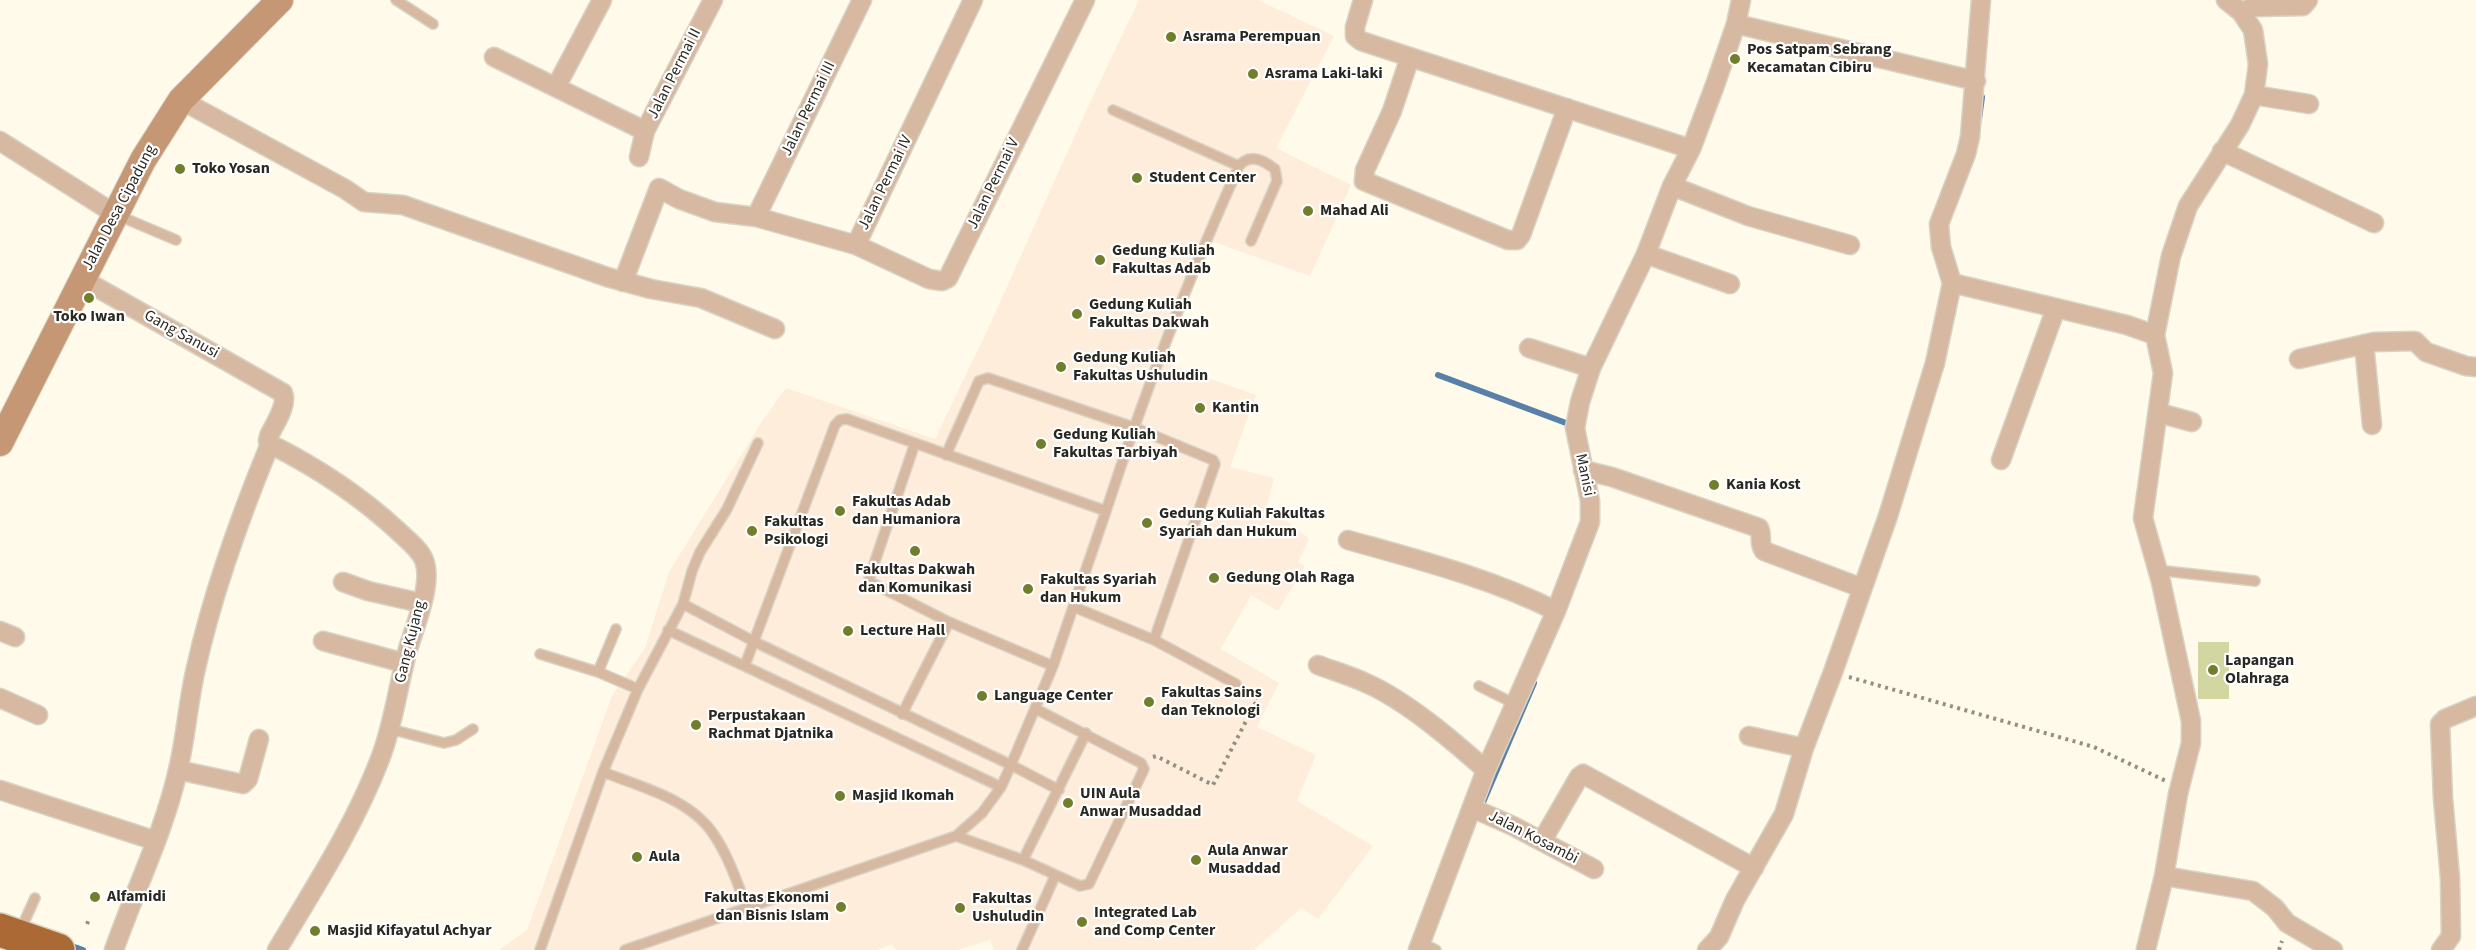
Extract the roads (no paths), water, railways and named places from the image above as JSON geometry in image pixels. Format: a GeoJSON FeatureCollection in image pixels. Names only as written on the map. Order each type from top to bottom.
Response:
{"type":"FeatureCollection","features":[{"type":"Feature","properties":{"kind":"highway"},"geometry":{"type":"LineString","coordinates":[[11,936],[58,950]]}},
{"type":"Feature","properties":{"kind":"street","name":"Jalan Desa Cipadung"},"geometry":{"type":"LineString","coordinates":[[0,443],[143,160],[187,104],[280,0]]}},
{"type":"Feature","properties":{"kind":"street"},"geometry":{"type":"LineString","coordinates":[[556,87],[602,0]]}},
{"type":"Feature","properties":{"kind":"street","name":"Jalan Permai II"},"geometry":{"type":"LineString","coordinates":[[494,57],[645,131],[713,0]]}},
{"type":"Feature","properties":{"kind":"street","name":"Jalan Permai III"},"geometry":{"type":"LineString","coordinates":[[756,217],[862,0]]}},
{"type":"Feature","properties":{"kind":"street","name":"Jalan Permai IV"},"geometry":{"type":"LineString","coordinates":[[623,282],[659,188],[679,199],[715,212],[756,217],[856,245],[973,0]]}},
{"type":"Feature","properties":{"kind":"street","name":"Jalan Permai V"},"geometry":{"type":"LineString","coordinates":[[856,245],[929,279],[942,281],[948,278],[1085,0]]}},
{"type":"Feature","properties":{"kind":"street"},"geometry":{"type":"LineString","coordinates":[[1364,0],[1355,27],[1355,36],[1361,41],[1690,149]]}},
{"type":"Feature","properties":{"kind":"street","name":"Manisi"},"geometry":{"type":"LineString","coordinates":[[1426,948],[1486,770],[1556,611],[1590,522],[1590,501],[1575,428],[1591,368],[1646,254],[1672,186],[1690,149],[1716,85],[1736,24],[1741,0]]}},
{"type":"Feature","properties":{"kind":"street"},"geometry":{"type":"LineString","coordinates":[[1712,949],[1784,814],[1804,748],[1888,516],[1935,363],[1952,283],[1941,248],[1939,224],[1966,154],[1976,81],[1981,0]]}},
{"type":"Feature","properties":{"kind":"street"},"geometry":{"type":"LineString","coordinates":[[2146,949],[2164,876],[2180,788],[2191,743],[2191,721],[2143,518],[2163,374],[2155,335],[2171,256],[2188,206],[2240,125],[2254,95],[2258,64],[2253,30],[2241,12],[2226,0]]}},
{"type":"Feature","properties":{"kind":"street"},"geometry":{"type":"LineString","coordinates":[[2241,12],[2254,7],[2302,6],[2306,5],[2308,0]]}},
{"type":"Feature","properties":{"kind":"street"},"geometry":{"type":"LineString","coordinates":[[1736,24],[1976,81]]}},
{"type":"Feature","properties":{"kind":"street"},"geometry":{"type":"LineString","coordinates":[[1410,57],[1392,111],[1365,170],[1364,181],[1508,240],[1517,240],[1521,235],[1567,108]]}},
{"type":"Feature","properties":{"kind":"street"},"geometry":{"type":"LineString","coordinates":[[2254,95],[2309,104]]}},
{"type":"Feature","properties":{"kind":"street"},"geometry":{"type":"LineString","coordinates":[[187,104],[345,189],[364,202],[403,205],[623,282],[701,298],[775,329]]}},
{"type":"Feature","properties":{"kind":"street"},"geometry":{"type":"LineString","coordinates":[[639,157],[645,131]]}},
{"type":"Feature","properties":{"kind":"street"},"geometry":{"type":"LineString","coordinates":[[0,141],[115,214]]}},
{"type":"Feature","properties":{"kind":"street"},"geometry":{"type":"LineString","coordinates":[[2222,151],[2374,223]]}},
{"type":"Feature","properties":{"kind":"street"},"geometry":{"type":"LineString","coordinates":[[1672,186],[1748,216],[1850,245]]}},
{"type":"Feature","properties":{"kind":"street"},"geometry":{"type":"LineString","coordinates":[[1646,254],[1730,284]]}},
{"type":"Feature","properties":{"kind":"street","name":"Gang Sanusi"},"geometry":{"type":"LineString","coordinates":[[82,279],[279,390],[285,398],[269,436],[270,444]]}},
{"type":"Feature","properties":{"kind":"street"},"geometry":{"type":"LineString","coordinates":[[1952,283],[2127,324],[2155,335]]}},
{"type":"Feature","properties":{"kind":"street"},"geometry":{"type":"LineString","coordinates":[[2001,460],[2056,308]]}},
{"type":"Feature","properties":{"kind":"street"},"geometry":{"type":"LineString","coordinates":[[2299,359],[2364,344],[2415,341],[2426,352],[2476,367]]}},
{"type":"Feature","properties":{"kind":"street"},"geometry":{"type":"LineString","coordinates":[[2364,344],[2372,425]]}},
{"type":"Feature","properties":{"kind":"street"},"geometry":{"type":"LineString","coordinates":[[1529,348],[1591,368]]}},
{"type":"Feature","properties":{"kind":"street"},"geometry":{"type":"LineString","coordinates":[[2159,413],[2192,422]]}},
{"type":"Feature","properties":{"kind":"street"},"geometry":{"type":"LineString","coordinates":[[114,950],[156,841],[178,770],[187,711],[206,627],[229,550],[270,444]]}},
{"type":"Feature","properties":{"kind":"street","name":"Gang Kujang"},"geometry":{"type":"LineString","coordinates":[[270,444],[304,461],[376,511],[421,554],[425,564],[426,582],[404,663],[390,729],[380,759],[351,825],[277,950]]}},
{"type":"Feature","properties":{"kind":"street"},"geometry":{"type":"LineString","coordinates":[[1583,470],[1612,477],[1759,528],[1761,533],[1759,543],[1764,551],[1863,588]]}},
{"type":"Feature","properties":{"kind":"street"},"geometry":{"type":"LineString","coordinates":[[1348,540],[1455,571],[1521,594],[1556,611]]}},
{"type":"Feature","properties":{"kind":"street"},"geometry":{"type":"LineString","coordinates":[[343,582],[369,591],[422,603]]}},
{"type":"Feature","properties":{"kind":"street"},"geometry":{"type":"LineString","coordinates":[[323,640],[404,663]]}},
{"type":"Feature","properties":{"kind":"street"},"geometry":{"type":"LineString","coordinates":[[1318,664],[1367,683],[1390,696],[1459,746],[1486,770]]}},
{"type":"Feature","properties":{"kind":"street"},"geometry":{"type":"LineString","coordinates":[[0,698],[38,715]]}},
{"type":"Feature","properties":{"kind":"street"},"geometry":{"type":"LineString","coordinates":[[2441,950],[2451,936],[2450,878],[2443,798],[2440,724],[2445,719],[2476,706]]}},
{"type":"Feature","properties":{"kind":"street"},"geometry":{"type":"LineString","coordinates":[[1749,736],[1804,748]]}},
{"type":"Feature","properties":{"kind":"street"},"geometry":{"type":"LineString","coordinates":[[178,770],[243,784],[248,779],[259,739]]}},
{"type":"Feature","properties":{"kind":"street"},"geometry":{"type":"LineString","coordinates":[[1542,841],[1579,777],[1583,774],[1754,868]]}},
{"type":"Feature","properties":{"kind":"street"},"geometry":{"type":"LineString","coordinates":[[0,790],[156,841]]}},
{"type":"Feature","properties":{"kind":"street","name":"Jalan Kosambi"},"geometry":{"type":"LineString","coordinates":[[1472,808],[1594,869]]}},
{"type":"Feature","properties":{"kind":"street"},"geometry":{"type":"LineString","coordinates":[[2164,876],[2253,891],[2275,908],[2287,923],[2332,950]]}},
{"type":"Feature","properties":{"kind":"lane"},"geometry":{"type":"LineString","coordinates":[[396,0],[433,24]]}},
{"type":"Feature","properties":{"kind":"lane"},"geometry":{"type":"LineString","coordinates":[[1113,110],[1239,166]]}},
{"type":"Feature","properties":{"kind":"lane"},"geometry":{"type":"LineString","coordinates":[[626,950],[957,836],[982,813],[1001,787],[1053,666],[1133,428],[1198,257],[1239,166],[1245,160],[1255,158],[1275,169],[1277,181],[1251,241]]}},
{"type":"Feature","properties":{"kind":"lane"},"geometry":{"type":"LineString","coordinates":[[115,214],[176,240]]}},
{"type":"Feature","properties":{"kind":"lane"},"geometry":{"type":"LineString","coordinates":[[946,455],[979,381],[985,378],[1209,456],[1215,464],[1154,640]]}},
{"type":"Feature","properties":{"kind":"lane"},"geometry":{"type":"LineString","coordinates":[[745,664],[835,425],[840,420],[847,419],[1106,511]]}},
{"type":"Feature","properties":{"kind":"lane"},"geometry":{"type":"LineString","coordinates":[[540,950],[603,772],[638,688],[683,604],[700,552],[727,509],[758,443]]}},
{"type":"Feature","properties":{"kind":"lane"},"geometry":{"type":"LineString","coordinates":[[915,443],[869,579],[872,583],[949,622],[1053,666]]}},
{"type":"Feature","properties":{"kind":"lane"},"geometry":{"type":"LineString","coordinates":[[2157,570],[2255,581]]}},
{"type":"Feature","properties":{"kind":"lane"},"geometry":{"type":"LineString","coordinates":[[683,604],[755,642],[1059,790]]}},
{"type":"Feature","properties":{"kind":"lane"},"geometry":{"type":"LineString","coordinates":[[1074,607],[1154,640],[1236,684]]}},
{"type":"Feature","properties":{"kind":"lane"},"geometry":{"type":"LineString","coordinates":[[902,714],[949,622]]}},
{"type":"Feature","properties":{"kind":"lane"},"geometry":{"type":"LineString","coordinates":[[598,672],[616,629]]}},
{"type":"Feature","properties":{"kind":"lane"},"geometry":{"type":"LineString","coordinates":[[669,630],[1001,787]]}},
{"type":"Feature","properties":{"kind":"lane"},"geometry":{"type":"LineString","coordinates":[[540,654],[598,672],[638,688]]}},
{"type":"Feature","properties":{"kind":"lane"},"geometry":{"type":"LineString","coordinates":[[1479,686],[1515,704]]}},
{"type":"Feature","properties":{"kind":"lane"},"geometry":{"type":"LineString","coordinates":[[957,836],[1023,860],[1080,886],[1089,884],[1143,772],[1141,763],[1036,709]]}},
{"type":"Feature","properties":{"kind":"lane"},"geometry":{"type":"LineString","coordinates":[[390,729],[444,743],[449,743],[473,729]]}},
{"type":"Feature","properties":{"kind":"lane"},"geometry":{"type":"LineString","coordinates":[[1023,860],[1086,733]]}},
{"type":"Feature","properties":{"kind":"lane"},"geometry":{"type":"LineString","coordinates":[[603,772],[674,801],[697,816],[714,834],[747,907]]}},
{"type":"Feature","properties":{"kind":"lane"},"geometry":{"type":"LineString","coordinates":[[1022,950],[1055,876]]}},
{"type":"Feature","properties":{"kind":"lane"},"geometry":{"type":"LineString","coordinates":[[11,936],[35,898]]}},
{"type":"Feature","properties":{"kind":"waterway"},"geometry":{"type":"LineString","coordinates":[[1979,119],[1982,97]]}},
{"type":"Feature","properties":{"kind":"waterway"},"geometry":{"type":"LineString","coordinates":[[1438,375],[1574,426]]}},
{"type":"Feature","properties":{"kind":"waterway"},"geometry":{"type":"LineString","coordinates":[[1481,807],[1534,683]]}},
{"type":"Feature","properties":{"kind":"waterway"},"geometry":{"type":"LineString","coordinates":[[69,945],[83,950]]}},
{"type":"Feature","properties":{"kind":"place","name":"Asrama Perempuan"},"geometry":{"type":"Point","coordinates":[1171,37]}},
{"type":"Feature","properties":{"kind":"place","name":"Pos Satpam Sebrang Kecamatan Cibiru"},"geometry":{"type":"Point","coordinates":[1735,59]}},
{"type":"Feature","properties":{"kind":"place","name":"Asrama Laki-laki"},"geometry":{"type":"Point","coordinates":[1253,74]}},
{"type":"Feature","properties":{"kind":"place","name":"Toko Yosan"},"geometry":{"type":"Point","coordinates":[180,169]}},
{"type":"Feature","properties":{"kind":"place","name":"Student Center"},"geometry":{"type":"Point","coordinates":[1137,178]}},
{"type":"Feature","properties":{"kind":"place","name":"Mahad Ali"},"geometry":{"type":"Point","coordinates":[1308,211]}},
{"type":"Feature","properties":{"kind":"place","name":"Gedung Kuliah Fakultas Adab"},"geometry":{"type":"Point","coordinates":[1100,260]}},
{"type":"Feature","properties":{"kind":"place","name":"Toko Iwan"},"geometry":{"type":"Point","coordinates":[89,298]}},
{"type":"Feature","properties":{"kind":"place","name":"Gedung Kuliah Fakultas Dakwah"},"geometry":{"type":"Point","coordinates":[1077,314]}},
{"type":"Feature","properties":{"kind":"place","name":"Gedung Kuliah Fakultas Ushuludin"},"geometry":{"type":"Point","coordinates":[1061,367]}},
{"type":"Feature","properties":{"kind":"place","name":"Kantin"},"geometry":{"type":"Point","coordinates":[1200,408]}},
{"type":"Feature","properties":{"kind":"place","name":"Gedung Kuliah Fakultas Tarbiyah"},"geometry":{"type":"Point","coordinates":[1041,444]}},
{"type":"Feature","properties":{"kind":"place","name":"Kania Kost"},"geometry":{"type":"Point","coordinates":[1714,485]}},
{"type":"Feature","properties":{"kind":"place","name":"Fakultas Adab dan Humaniora"},"geometry":{"type":"Point","coordinates":[840,511]}},
{"type":"Feature","properties":{"kind":"place","name":"Gedung Kuliah Fakultas Syariah dan Hukum"},"geometry":{"type":"Point","coordinates":[1147,523]}},
{"type":"Feature","properties":{"kind":"place","name":"Fakultas Psikologi"},"geometry":{"type":"Point","coordinates":[752,531]}},
{"type":"Feature","properties":{"kind":"place","name":"Fakultas Dakwah dan Komunikasi"},"geometry":{"type":"Point","coordinates":[915,551]}},
{"type":"Feature","properties":{"kind":"place","name":"Gedung Olah Raga"},"geometry":{"type":"Point","coordinates":[1214,578]}},
{"type":"Feature","properties":{"kind":"place","name":"Fakultas Syariah dan Hukum"},"geometry":{"type":"Point","coordinates":[1028,589]}},
{"type":"Feature","properties":{"kind":"place","name":"Lecture Hall"},"geometry":{"type":"Point","coordinates":[848,631]}},
{"type":"Feature","properties":{"kind":"place","name":"Lapangan Olahraga"},"geometry":{"type":"Point","coordinates":[2213,670]}},
{"type":"Feature","properties":{"kind":"place","name":"Language Center"},"geometry":{"type":"Point","coordinates":[982,696]}},
{"type":"Feature","properties":{"kind":"place","name":"Fakultas Sains dan Teknologi"},"geometry":{"type":"Point","coordinates":[1149,702]}},
{"type":"Feature","properties":{"kind":"place","name":"Perpustakaan Rachmat Djatnika"},"geometry":{"type":"Point","coordinates":[696,725]}},
{"type":"Feature","properties":{"kind":"place","name":"Masjid Ikomah"},"geometry":{"type":"Point","coordinates":[840,796]}},
{"type":"Feature","properties":{"kind":"place","name":"UIN Aula Anwar Musaddad"},"geometry":{"type":"Point","coordinates":[1068,803]}},
{"type":"Feature","properties":{"kind":"place","name":"Aula"},"geometry":{"type":"Point","coordinates":[637,857]}},
{"type":"Feature","properties":{"kind":"place","name":"Aula Anwar Musaddad"},"geometry":{"type":"Point","coordinates":[1196,860]}},
{"type":"Feature","properties":{"kind":"place","name":"Alfamidi"},"geometry":{"type":"Point","coordinates":[95,897]}},
{"type":"Feature","properties":{"kind":"place","name":"Fakultas Ekonomi dan Bisnis Islam"},"geometry":{"type":"Point","coordinates":[841,907]}},
{"type":"Feature","properties":{"kind":"place","name":"Fakultas Ushuludin"},"geometry":{"type":"Point","coordinates":[960,908]}},
{"type":"Feature","properties":{"kind":"place","name":"Integrated Lab and Comp Center"},"geometry":{"type":"Point","coordinates":[1082,922]}},
{"type":"Feature","properties":{"kind":"place","name":"Masjid Kifayatul Achyar"},"geometry":{"type":"Point","coordinates":[315,931]}}]}
